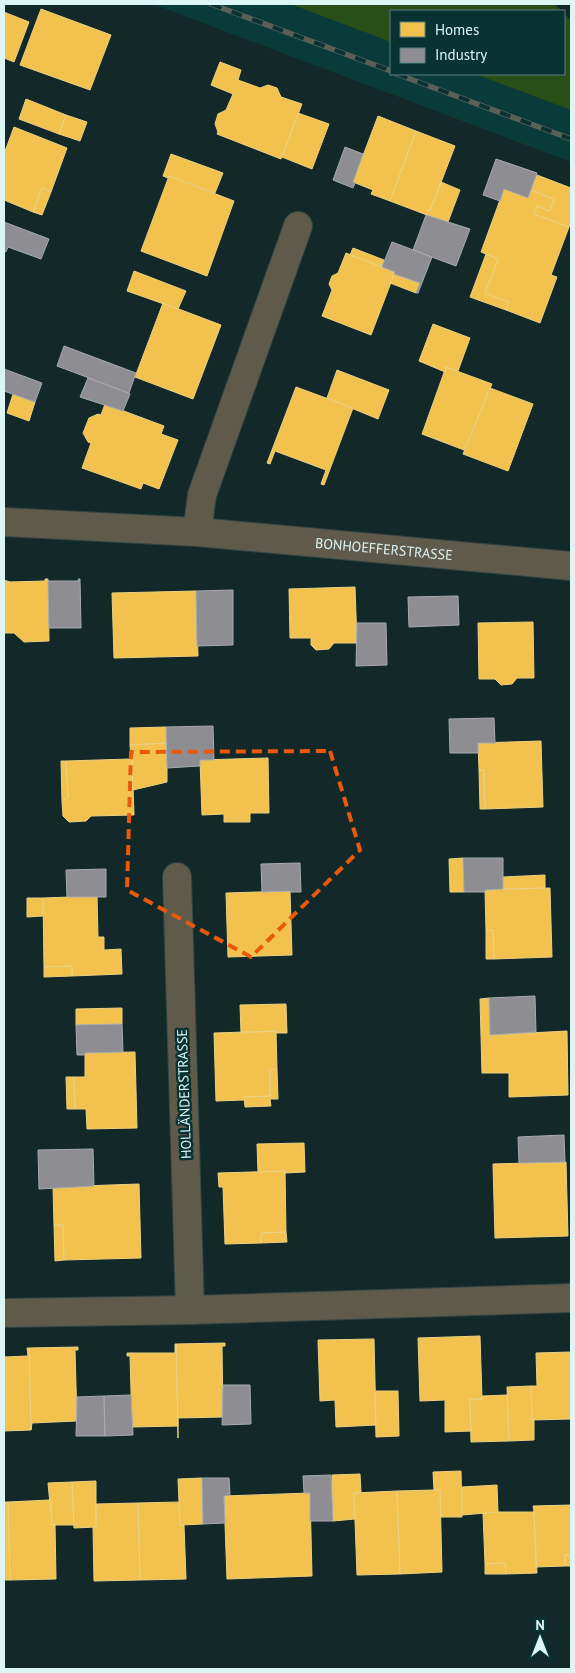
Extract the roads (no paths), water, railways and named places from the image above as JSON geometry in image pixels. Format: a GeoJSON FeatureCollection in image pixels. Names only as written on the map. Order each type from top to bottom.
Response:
{"type":"FeatureCollection","features":[{"type":"Feature","properties":{"kind":"street"},"geometry":{"type":"LineString","coordinates":[[197,532],[202,495],[298,226]]}},
{"type":"Feature","properties":{"kind":"street","name":"BONHOEFFERSTRASSE"},"geometry":{"type":"LineString","coordinates":[[4,522],[197,532],[571,566]]}},
{"type":"Feature","properties":{"kind":"street","name":"HOLLÄNDERSTRASSE"},"geometry":{"type":"LineString","coordinates":[[177,877],[190,1310]]}},
{"type":"Feature","properties":{"kind":"street"},"geometry":{"type":"LineString","coordinates":[[4,1313],[190,1310],[571,1298]]}},
{"type":"Feature","properties":{"kind":"railway"},"geometry":{"type":"LineString","coordinates":[[211,4],[390,71]]}},
{"type":"Feature","properties":{"kind":"railway"},"geometry":{"type":"LineString","coordinates":[[400,75],[571,139]]}}]}
